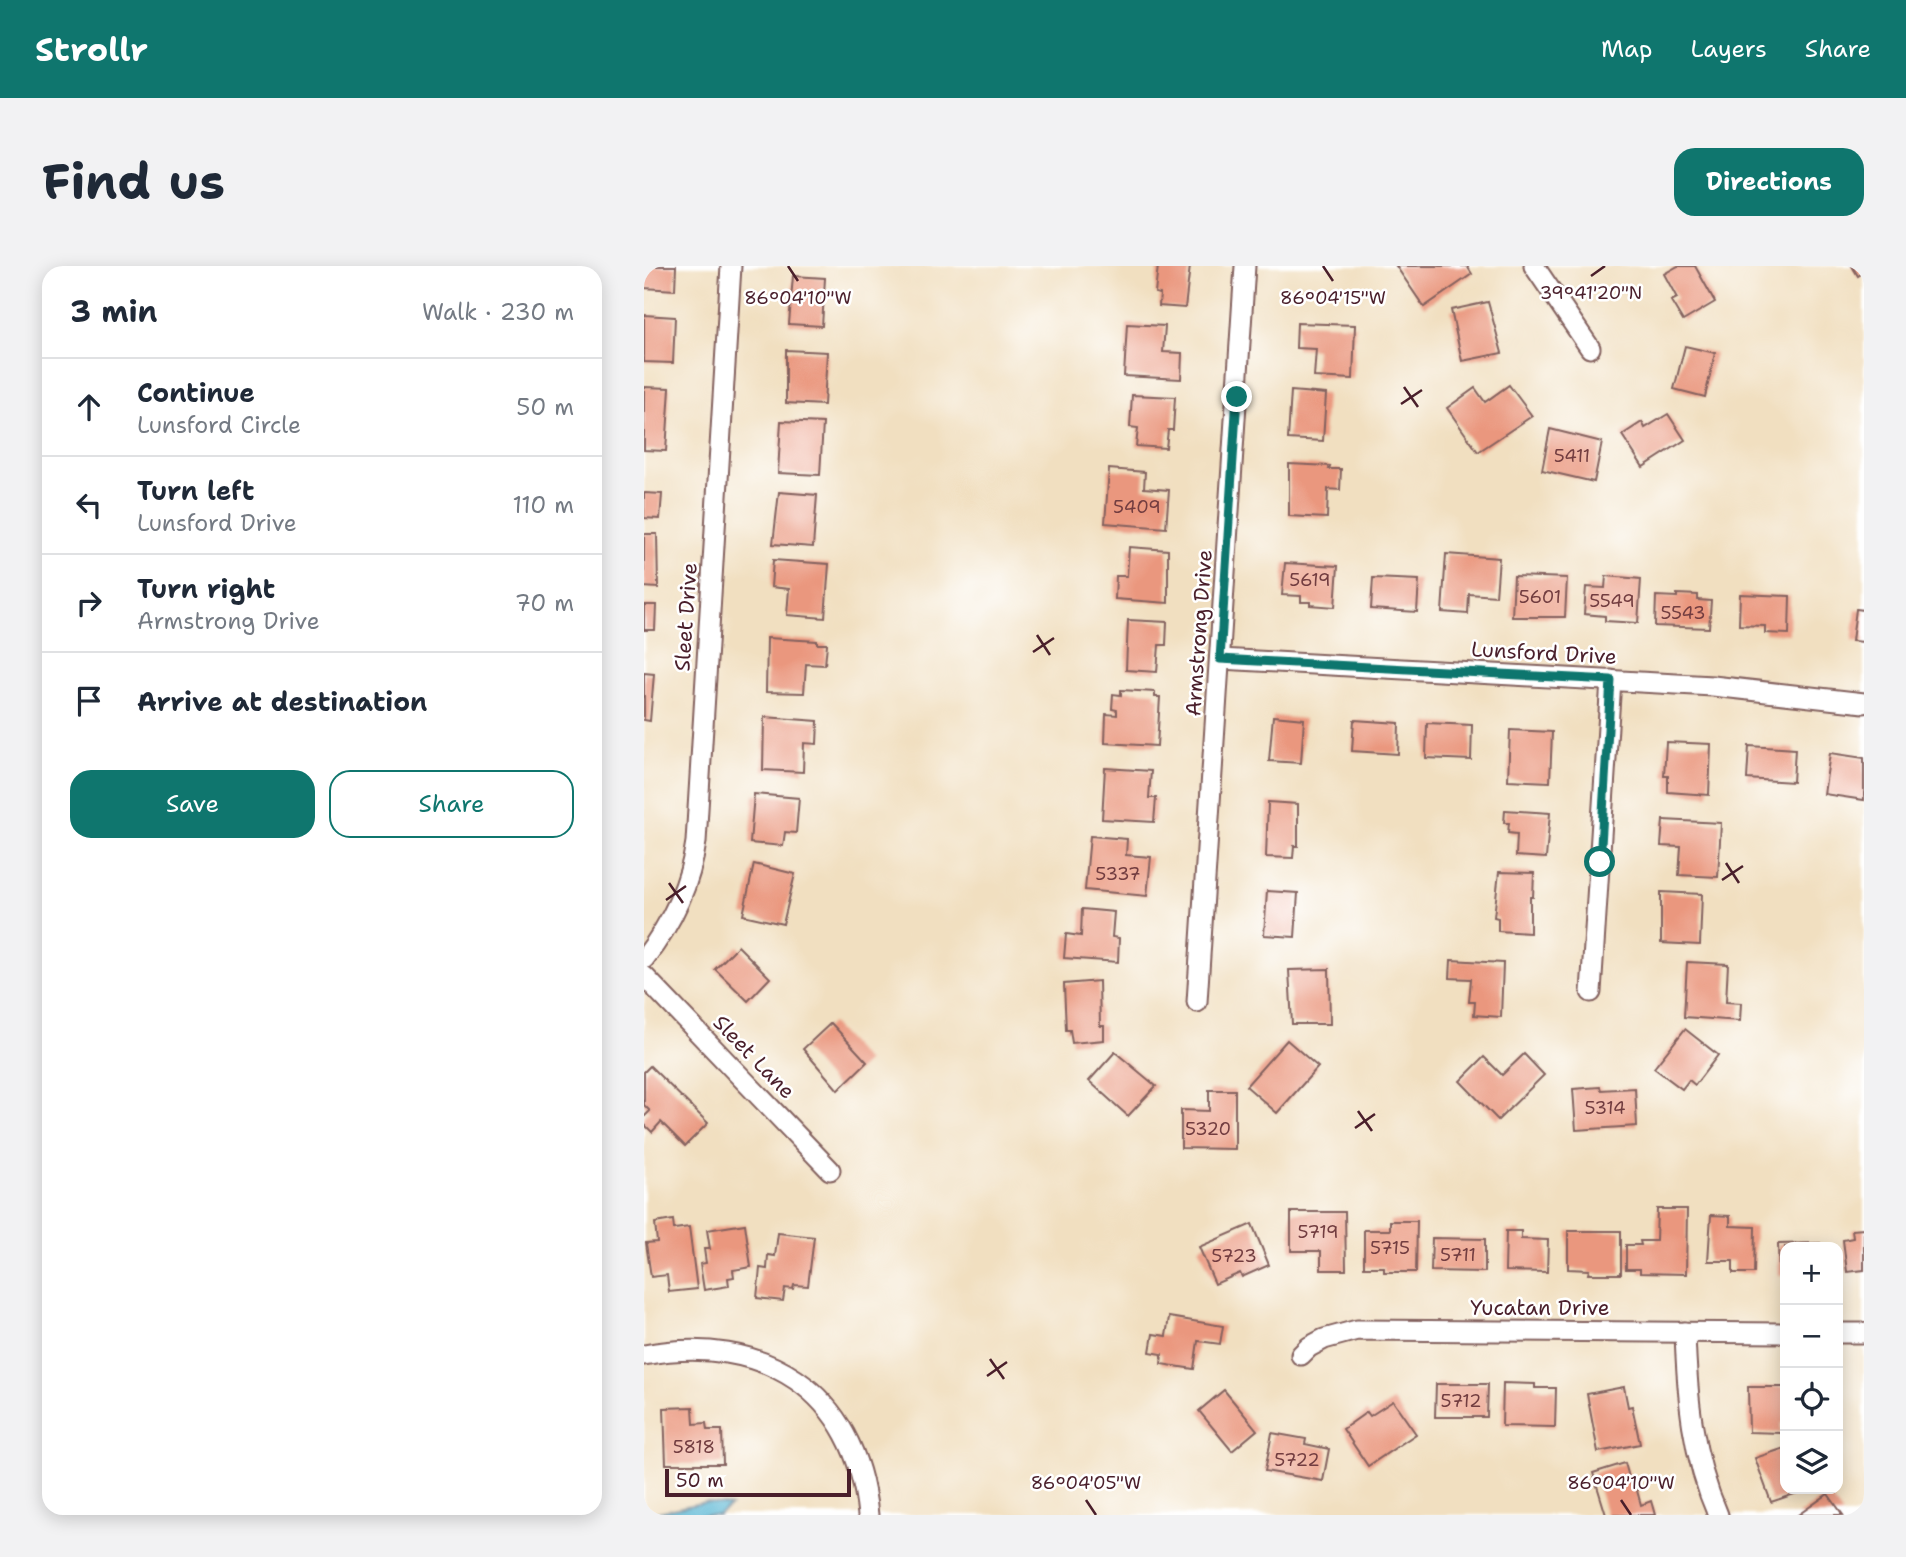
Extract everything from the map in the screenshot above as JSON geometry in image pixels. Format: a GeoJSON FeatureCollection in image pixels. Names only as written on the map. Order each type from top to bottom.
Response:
{"type":"FeatureCollection","features":[{"type":"Feature","properties":{"kind":"street","name":"Sleet Drive"},"geometry":{"type":"LineString","coordinates":[[644,959],[666,931],[677,910],[689,876],[696,842],[731,266]]}},
{"type":"Feature","properties":{"kind":"street","name":"Armstrong Drive"},"geometry":{"type":"LineString","coordinates":[[1197,1002],[1245,266]]}},
{"type":"Feature","properties":{"kind":"street"},"geometry":{"type":"LineString","coordinates":[[1534,266],[1590,348]]}},
{"type":"Feature","properties":{"kind":"street","name":"Lunsford Drive"},"geometry":{"type":"LineString","coordinates":[[1220,659],[1737,688],[1864,703]]}},
{"type":"Feature","properties":{"kind":"street"},"geometry":{"type":"LineString","coordinates":[[1591,992],[1611,680]]}},
{"type":"Feature","properties":{"kind":"street","name":"Sleet Lane"},"geometry":{"type":"LineString","coordinates":[[644,976],[830,1170]]}},
{"type":"Feature","properties":{"kind":"street","name":"Yucatan Drive"},"geometry":{"type":"LineString","coordinates":[[1301,1355],[1324,1339],[1357,1330],[1780,1333]]}},
{"type":"Feature","properties":{"kind":"street"},"geometry":{"type":"LineString","coordinates":[[1685,1332],[1687,1388],[1693,1434],[1698,1461],[1718,1515]]}},
{"type":"Feature","properties":{"kind":"street"},"geometry":{"type":"LineString","coordinates":[[1843,1333],[1864,1333]]}},
{"type":"Feature","properties":{"kind":"street"},"geometry":{"type":"LineString","coordinates":[[644,1355],[702,1349],[736,1353],[788,1374],[816,1396],[838,1422],[851,1445],[864,1485],[868,1515]]}},
{"type":"Feature","properties":{"kind":"water"},"geometry":{"type":"Polygon","coordinates":[[[706,1502],[730,1506],[718,1515],[644,1515],[706,1502]]]}},
{"type":"Feature","properties":{"kind":"building"},"geometry":{"type":"Polygon","coordinates":[[[644,266],[676,266],[675,290],[644,288],[644,266]]]}},
{"type":"Feature","properties":{"kind":"building"},"geometry":{"type":"Polygon","coordinates":[[[1158,266],[1190,266],[1185,308],[1159,306],[1160,294],[1155,293],[1158,266]]]}},
{"type":"Feature","properties":{"kind":"building"},"geometry":{"type":"Polygon","coordinates":[[[1396,266],[1467,266],[1472,274],[1424,307],[1396,266]]]}},
{"type":"Feature","properties":{"kind":"building"},"geometry":{"type":"Polygon","coordinates":[[[1678,266],[1695,266],[1715,302],[1683,321],[1671,301],[1677,298],[1664,274],[1678,266]]]}},
{"type":"Feature","properties":{"kind":"building"},"geometry":{"type":"Polygon","coordinates":[[[1852,266],[1864,266],[1864,272],[1858,276],[1852,266]]]}},
{"type":"Feature","properties":{"kind":"building"},"geometry":{"type":"Polygon","coordinates":[[[793,276],[825,278],[822,326],[789,324],[793,276]]]}},
{"type":"Feature","properties":{"kind":"building"},"geometry":{"type":"Polygon","coordinates":[[[1488,302],[1502,353],[1462,361],[1451,310],[1488,302]]]}},
{"type":"Feature","properties":{"kind":"building"},"geometry":{"type":"Polygon","coordinates":[[[644,315],[675,317],[673,363],[644,362],[644,315]]]}},
{"type":"Feature","properties":{"kind":"building"},"geometry":{"type":"Polygon","coordinates":[[[1297,323],[1355,325],[1353,379],[1314,377],[1316,349],[1296,348],[1297,323]]]}},
{"type":"Feature","properties":{"kind":"building"},"geometry":{"type":"Polygon","coordinates":[[[1127,324],[1165,326],[1163,352],[1182,353],[1181,379],[1124,376],[1127,324]]]}},
{"type":"Feature","properties":{"kind":"building"},"geometry":{"type":"Polygon","coordinates":[[[1685,346],[1715,353],[1705,397],[1674,389],[1685,346]]]}},
{"type":"Feature","properties":{"kind":"building"},"geometry":{"type":"Polygon","coordinates":[[[786,350],[827,352],[824,405],[786,403],[786,350]]]}},
{"type":"Feature","properties":{"kind":"building"},"geometry":{"type":"Polygon","coordinates":[[[1509,385],[1532,416],[1478,452],[1447,408],[1475,388],[1485,402],[1509,385]]]}},
{"type":"Feature","properties":{"kind":"building"},"geometry":{"type":"Polygon","coordinates":[[[644,387],[670,388],[666,451],[644,450],[644,387]]]}},
{"type":"Feature","properties":{"kind":"building"},"geometry":{"type":"Polygon","coordinates":[[[1291,391],[1326,394],[1323,441],[1288,439],[1291,391]]]}},
{"type":"Feature","properties":{"kind":"building"},"geometry":{"type":"Polygon","coordinates":[[[1132,395],[1175,397],[1173,430],[1168,430],[1166,448],[1136,446],[1138,428],[1130,427],[1132,395]]]}},
{"type":"Feature","properties":{"kind":"building"},"geometry":{"type":"Polygon","coordinates":[[[1668,414],[1685,440],[1643,467],[1622,435],[1642,422],[1645,428],[1668,414]]]}},
{"type":"Feature","properties":{"kind":"building"},"geometry":{"type":"Polygon","coordinates":[[[781,421],[823,423],[820,475],[778,473],[781,421]]]}},
{"type":"Feature","properties":{"kind":"building"},"geometry":{"type":"Polygon","coordinates":[[[1550,429],[1602,442],[1594,482],[1542,470],[1550,429]]]}},
{"type":"Feature","properties":{"kind":"building"},"geometry":{"type":"Polygon","coordinates":[[[1289,464],[1341,469],[1340,490],[1328,489],[1327,518],[1289,516],[1289,464]]]}},
{"type":"Feature","properties":{"kind":"building"},"geometry":{"type":"Polygon","coordinates":[[[1109,469],[1145,472],[1144,488],[1169,490],[1166,528],[1105,523],[1109,469]]]}},
{"type":"Feature","properties":{"kind":"building"},"geometry":{"type":"Polygon","coordinates":[[[779,492],[817,495],[813,547],[773,544],[779,492]]]}},
{"type":"Feature","properties":{"kind":"building"},"geometry":{"type":"Polygon","coordinates":[[[644,493],[662,494],[660,519],[644,518],[644,493]]]}},
{"type":"Feature","properties":{"kind":"building"},"geometry":{"type":"Polygon","coordinates":[[[644,534],[657,534],[658,588],[644,587],[644,534]]]}},
{"type":"Feature","properties":{"kind":"building"},"geometry":{"type":"Polygon","coordinates":[[[1129,547],[1168,550],[1168,603],[1115,599],[1116,576],[1127,576],[1129,547]]]}},
{"type":"Feature","properties":{"kind":"building"},"geometry":{"type":"Polygon","coordinates":[[[1446,554],[1499,558],[1496,596],[1469,594],[1468,614],[1442,612],[1446,554]]]}},
{"type":"Feature","properties":{"kind":"building"},"geometry":{"type":"Polygon","coordinates":[[[773,560],[829,564],[825,618],[787,615],[789,589],[771,587],[773,560]]]}},
{"type":"Feature","properties":{"kind":"building"},"geometry":{"type":"Polygon","coordinates":[[[1285,563],[1338,566],[1335,607],[1310,605],[1310,602],[1301,602],[1301,596],[1282,595],[1285,563]]]}},
{"type":"Feature","properties":{"kind":"building"},"geometry":{"type":"Polygon","coordinates":[[[1514,576],[1567,578],[1565,617],[1512,617],[1514,576]]]}},
{"type":"Feature","properties":{"kind":"building"},"geometry":{"type":"Polygon","coordinates":[[[1606,576],[1641,579],[1638,623],[1605,621],[1605,616],[1584,614],[1586,587],[1605,588],[1606,576]]]}},
{"type":"Feature","properties":{"kind":"building"},"geometry":{"type":"Polygon","coordinates":[[[1373,578],[1419,580],[1417,612],[1371,609],[1373,578]]]}},
{"type":"Feature","properties":{"kind":"building"},"geometry":{"type":"Polygon","coordinates":[[[1677,594],[1698,595],[1698,600],[1711,601],[1709,628],[1655,626],[1656,596],[1677,597],[1677,594]]]}},
{"type":"Feature","properties":{"kind":"building"},"geometry":{"type":"Polygon","coordinates":[[[1740,594],[1790,596],[1789,634],[1765,633],[1765,626],[1739,625],[1740,594]]]}},
{"type":"Feature","properties":{"kind":"building"},"geometry":{"type":"Polygon","coordinates":[[[644,605],[656,605],[655,630],[644,630],[644,605]]]}},
{"type":"Feature","properties":{"kind":"building"},"geometry":{"type":"Polygon","coordinates":[[[1856,609],[1864,610],[1864,642],[1852,641],[1856,609]]]}},
{"type":"Feature","properties":{"kind":"building"},"geometry":{"type":"Polygon","coordinates":[[[1128,620],[1167,622],[1166,645],[1159,645],[1157,672],[1126,670],[1128,620]]]}},
{"type":"Feature","properties":{"kind":"building"},"geometry":{"type":"Polygon","coordinates":[[[767,638],[827,644],[825,665],[806,664],[804,693],[766,692],[767,638]]]}},
{"type":"Feature","properties":{"kind":"building"},"geometry":{"type":"Polygon","coordinates":[[[644,673],[654,674],[650,721],[644,720],[644,673]]]}},
{"type":"Feature","properties":{"kind":"building"},"geometry":{"type":"Polygon","coordinates":[[[1121,690],[1155,692],[1155,697],[1160,697],[1157,746],[1105,743],[1106,714],[1117,715],[1117,710],[1112,709],[1113,694],[1121,695],[1121,690]]]}},
{"type":"Feature","properties":{"kind":"building"},"geometry":{"type":"Polygon","coordinates":[[[1273,716],[1304,719],[1301,763],[1269,761],[1273,716]]]}},
{"type":"Feature","properties":{"kind":"building"},"geometry":{"type":"Polygon","coordinates":[[[764,717],[818,721],[817,744],[804,743],[803,772],[763,770],[764,717]]]}},
{"type":"Feature","properties":{"kind":"building"},"geometry":{"type":"Polygon","coordinates":[[[1354,720],[1399,723],[1398,754],[1352,751],[1354,720]]]}},
{"type":"Feature","properties":{"kind":"building"},"geometry":{"type":"Polygon","coordinates":[[[1427,723],[1472,725],[1471,760],[1426,758],[1427,723]]]}},
{"type":"Feature","properties":{"kind":"building"},"geometry":{"type":"Polygon","coordinates":[[[1510,730],[1552,732],[1550,782],[1508,780],[1510,730]]]}},
{"type":"Feature","properties":{"kind":"building"},"geometry":{"type":"Polygon","coordinates":[[[1666,742],[1711,744],[1709,795],[1668,792],[1668,776],[1664,776],[1666,742]]]}},
{"type":"Feature","properties":{"kind":"building"},"geometry":{"type":"Polygon","coordinates":[[[1749,746],[1795,749],[1793,782],[1747,779],[1749,746]]]}},
{"type":"Feature","properties":{"kind":"building"},"geometry":{"type":"Polygon","coordinates":[[[1830,753],[1864,758],[1864,800],[1824,794],[1830,753]]]}},
{"type":"Feature","properties":{"kind":"building"},"geometry":{"type":"Polygon","coordinates":[[[1105,768],[1151,771],[1149,798],[1156,798],[1154,822],[1102,819],[1105,768]]]}},
{"type":"Feature","properties":{"kind":"building"},"geometry":{"type":"Polygon","coordinates":[[[754,794],[799,798],[796,833],[785,832],[783,846],[750,843],[754,794]]]}},
{"type":"Feature","properties":{"kind":"building"},"geometry":{"type":"Polygon","coordinates":[[[1268,802],[1298,804],[1298,846],[1294,846],[1293,858],[1266,857],[1268,802]]]}},
{"type":"Feature","properties":{"kind":"building"},"geometry":{"type":"Polygon","coordinates":[[[1505,810],[1550,813],[1546,858],[1516,856],[1517,834],[1508,833],[1509,823],[1504,823],[1505,810]]]}},
{"type":"Feature","properties":{"kind":"building"},"geometry":{"type":"Polygon","coordinates":[[[1663,820],[1721,823],[1718,877],[1679,875],[1681,847],[1661,846],[1663,820]]]}},
{"type":"Feature","properties":{"kind":"building"},"geometry":{"type":"Polygon","coordinates":[[[1090,836],[1127,839],[1126,855],[1151,857],[1147,896],[1085,890],[1090,836]]]}},
{"type":"Feature","properties":{"kind":"building"},"geometry":{"type":"Polygon","coordinates":[[[754,864],[795,874],[783,924],[743,915],[754,864]]]}},
{"type":"Feature","properties":{"kind":"building"},"geometry":{"type":"Polygon","coordinates":[[[1499,872],[1534,873],[1533,897],[1530,897],[1530,933],[1498,931],[1498,918],[1494,917],[1499,872]]]}},
{"type":"Feature","properties":{"kind":"building"},"geometry":{"type":"Polygon","coordinates":[[[1267,891],[1298,893],[1295,937],[1264,935],[1267,891]]]}},
{"type":"Feature","properties":{"kind":"building"},"geometry":{"type":"Polygon","coordinates":[[[1661,892],[1702,894],[1700,945],[1661,943],[1661,892]]]}},
{"type":"Feature","properties":{"kind":"building"},"geometry":{"type":"Polygon","coordinates":[[[1082,909],[1114,912],[1112,937],[1119,938],[1118,962],[1064,958],[1066,934],[1081,936],[1082,909]]]}},
{"type":"Feature","properties":{"kind":"building"},"geometry":{"type":"Polygon","coordinates":[[[738,946],[770,978],[748,1001],[715,969],[738,946]]]}},
{"type":"Feature","properties":{"kind":"building"},"geometry":{"type":"Polygon","coordinates":[[[1451,960],[1503,963],[1501,1017],[1474,1015],[1475,1002],[1469,1002],[1471,979],[1450,978],[1451,960]]]}},
{"type":"Feature","properties":{"kind":"building"},"geometry":{"type":"Polygon","coordinates":[[[1687,962],[1728,964],[1726,1002],[1741,1003],[1740,1021],[1684,1017],[1687,962]]]}},
{"type":"Feature","properties":{"kind":"building"},"geometry":{"type":"Polygon","coordinates":[[[1329,969],[1330,1024],[1292,1024],[1289,970],[1329,969]]]}},
{"type":"Feature","properties":{"kind":"building"},"geometry":{"type":"Polygon","coordinates":[[[1099,981],[1100,1026],[1104,1026],[1104,1040],[1072,1043],[1070,1030],[1066,1030],[1064,984],[1099,981]]]}},
{"type":"Feature","properties":{"kind":"building"},"geometry":{"type":"Polygon","coordinates":[[[831,1023],[867,1062],[838,1090],[803,1049],[831,1023]]]}},
{"type":"Feature","properties":{"kind":"building"},"geometry":{"type":"Polygon","coordinates":[[[1685,1029],[1718,1055],[1695,1085],[1689,1080],[1682,1089],[1654,1068],[1685,1029]]]}},
{"type":"Feature","properties":{"kind":"building"},"geometry":{"type":"Polygon","coordinates":[[[1287,1040],[1318,1067],[1277,1113],[1246,1086],[1287,1040]]]}},
{"type":"Feature","properties":{"kind":"building"},"geometry":{"type":"Polygon","coordinates":[[[1115,1052],[1156,1086],[1128,1116],[1089,1081],[1115,1052]]]}},
{"type":"Feature","properties":{"kind":"building"},"geometry":{"type":"Polygon","coordinates":[[[1524,1054],[1544,1075],[1498,1120],[1460,1081],[1484,1057],[1502,1075],[1524,1054]]]}},
{"type":"Feature","properties":{"kind":"building"},"geometry":{"type":"Polygon","coordinates":[[[650,1066],[708,1123],[685,1146],[661,1122],[652,1132],[644,1124],[644,1117],[650,1111],[644,1105],[644,1072],[650,1066]]]}},
{"type":"Feature","properties":{"kind":"building"},"geometry":{"type":"Polygon","coordinates":[[[1600,1087],[1601,1090],[1635,1088],[1637,1126],[1576,1130],[1573,1089],[1600,1087]]]}},
{"type":"Feature","properties":{"kind":"building"},"geometry":{"type":"Polygon","coordinates":[[[1209,1090],[1235,1090],[1235,1149],[1181,1148],[1181,1110],[1209,1111],[1209,1090]]]}},
{"type":"Feature","properties":{"kind":"building"},"geometry":{"type":"Polygon","coordinates":[[[1657,1209],[1687,1209],[1686,1274],[1640,1273],[1640,1269],[1626,1269],[1626,1245],[1641,1245],[1640,1241],[1656,1241],[1657,1209]]]}},
{"type":"Feature","properties":{"kind":"building"},"geometry":{"type":"Polygon","coordinates":[[[1291,1212],[1345,1212],[1346,1270],[1321,1270],[1321,1251],[1291,1251],[1291,1212]]]}},
{"type":"Feature","properties":{"kind":"building"},"geometry":{"type":"Polygon","coordinates":[[[1711,1215],[1730,1216],[1730,1226],[1755,1227],[1754,1273],[1733,1273],[1733,1261],[1708,1261],[1711,1215]]]}},
{"type":"Feature","properties":{"kind":"building"},"geometry":{"type":"Polygon","coordinates":[[[673,1220],[674,1229],[689,1227],[697,1289],[669,1292],[667,1275],[651,1277],[646,1243],[657,1242],[655,1223],[673,1220]]]}},
{"type":"Feature","properties":{"kind":"building"},"geometry":{"type":"Polygon","coordinates":[[[1390,1221],[1417,1221],[1416,1272],[1384,1272],[1384,1267],[1364,1267],[1364,1230],[1390,1230],[1390,1221]]]}},
{"type":"Feature","properties":{"kind":"building"},"geometry":{"type":"Polygon","coordinates":[[[745,1224],[751,1267],[733,1270],[734,1277],[728,1278],[729,1286],[704,1290],[700,1264],[706,1263],[704,1249],[710,1249],[707,1230],[745,1224]]]}},
{"type":"Feature","properties":{"kind":"building"},"geometry":{"type":"Polygon","coordinates":[[[1252,1224],[1269,1265],[1242,1277],[1240,1273],[1215,1284],[1199,1247],[1252,1224]]]}},
{"type":"Feature","properties":{"kind":"building"},"geometry":{"type":"Polygon","coordinates":[[[1864,1229],[1864,1270],[1847,1272],[1843,1240],[1853,1238],[1852,1230],[1864,1229]]]}},
{"type":"Feature","properties":{"kind":"building"},"geometry":{"type":"Polygon","coordinates":[[[1506,1231],[1521,1231],[1521,1239],[1548,1240],[1547,1272],[1505,1271],[1506,1231]]]}},
{"type":"Feature","properties":{"kind":"building"},"geometry":{"type":"Polygon","coordinates":[[[1568,1231],[1621,1231],[1621,1274],[1588,1274],[1589,1270],[1568,1269],[1568,1231]]]}},
{"type":"Feature","properties":{"kind":"building"},"geometry":{"type":"Polygon","coordinates":[[[778,1233],[814,1237],[808,1286],[794,1285],[793,1289],[785,1288],[783,1301],[757,1298],[760,1268],[767,1269],[768,1255],[775,1256],[778,1233]]]}},
{"type":"Feature","properties":{"kind":"building"},"geometry":{"type":"Polygon","coordinates":[[[1432,1238],[1485,1239],[1485,1272],[1431,1271],[1432,1238]]]}},
{"type":"Feature","properties":{"kind":"building"},"geometry":{"type":"Polygon","coordinates":[[[1780,1244],[1780,1275],[1779,1275],[1780,1244]]]}},
{"type":"Feature","properties":{"kind":"building"},"geometry":{"type":"Polygon","coordinates":[[[1169,1317],[1223,1326],[1220,1344],[1198,1341],[1194,1369],[1161,1364],[1162,1354],[1150,1352],[1153,1334],[1166,1336],[1169,1317]]]}},
{"type":"Feature","properties":{"kind":"building"},"geometry":{"type":"Polygon","coordinates":[[[1503,1383],[1556,1388],[1555,1427],[1502,1426],[1503,1383]]]}},
{"type":"Feature","properties":{"kind":"building"},"geometry":{"type":"Polygon","coordinates":[[[1436,1384],[1488,1384],[1487,1417],[1435,1417],[1436,1384]]]}},
{"type":"Feature","properties":{"kind":"building"},"geometry":{"type":"Polygon","coordinates":[[[1624,1387],[1628,1407],[1632,1406],[1640,1444],[1598,1452],[1587,1394],[1624,1387]]]}},
{"type":"Feature","properties":{"kind":"building"},"geometry":{"type":"Polygon","coordinates":[[[1748,1387],[1780,1387],[1780,1433],[1749,1432],[1748,1387]]]}},
{"type":"Feature","properties":{"kind":"building"},"geometry":{"type":"Polygon","coordinates":[[[1224,1390],[1257,1430],[1232,1451],[1199,1411],[1224,1390]]]}},
{"type":"Feature","properties":{"kind":"building"},"geometry":{"type":"Polygon","coordinates":[[[1393,1401],[1416,1434],[1368,1466],[1343,1429],[1367,1412],[1370,1416],[1393,1401]]]}},
{"type":"Feature","properties":{"kind":"building"},"geometry":{"type":"Polygon","coordinates":[[[693,1407],[694,1424],[706,1423],[707,1430],[722,1430],[723,1464],[666,1464],[664,1408],[693,1407]]]}},
{"type":"Feature","properties":{"kind":"building"},"geometry":{"type":"Polygon","coordinates":[[[1272,1433],[1306,1439],[1305,1444],[1329,1449],[1323,1481],[1265,1471],[1272,1433]]]}},
{"type":"Feature","properties":{"kind":"building"},"geometry":{"type":"Polygon","coordinates":[[[1780,1450],[1780,1494],[1794,1494],[1771,1502],[1755,1458],[1780,1450]]]}},
{"type":"Feature","properties":{"kind":"building"},"geometry":{"type":"Polygon","coordinates":[[[1625,1463],[1632,1488],[1636,1487],[1641,1505],[1651,1501],[1655,1515],[1606,1515],[1593,1473],[1625,1463]]]}},
{"type":"Feature","properties":{"kind":"building"},"geometry":{"type":"Polygon","coordinates":[[[1828,1494],[1843,1515],[1798,1515],[1828,1494]]]}},
{"type":"Feature","properties":{"kind":"route"},"geometry":{"type":"LineString","coordinates":[[1237,397],[1220,659],[1611,680],[1600,862]]}}]}
